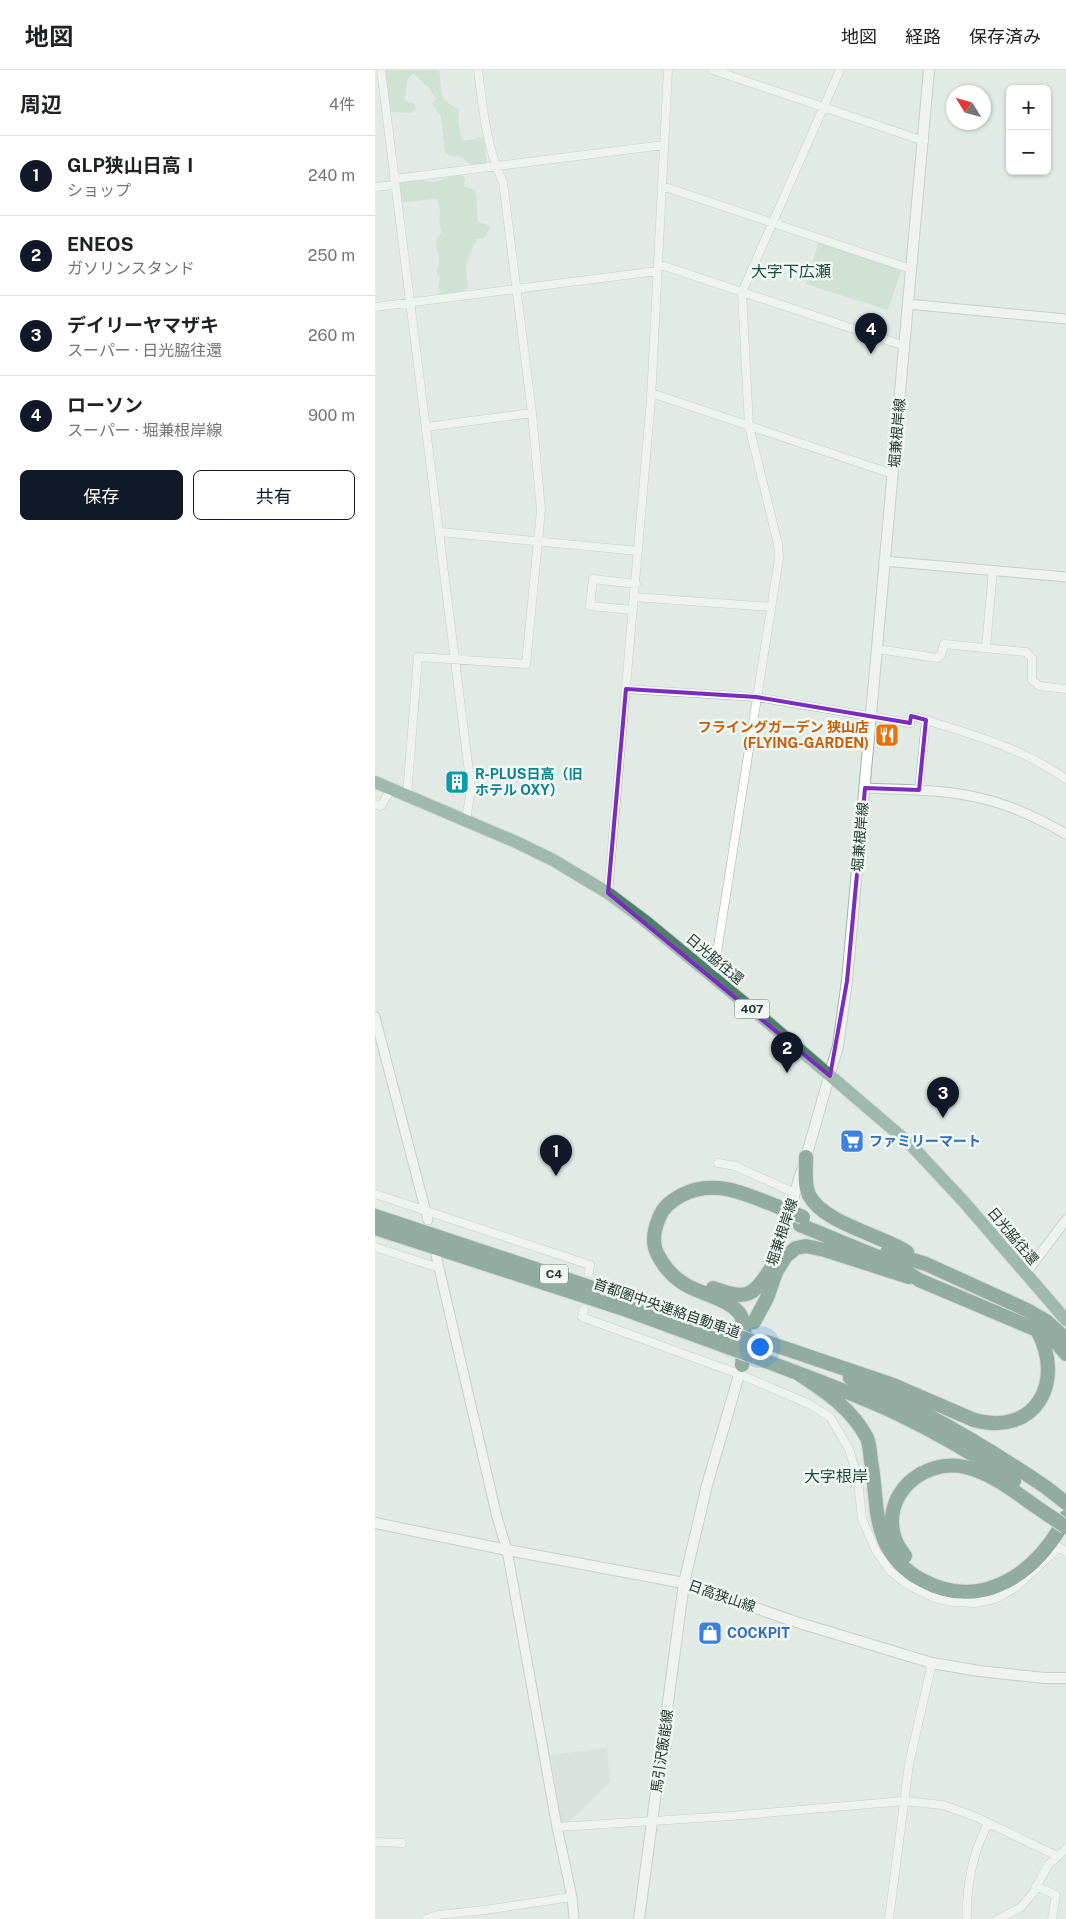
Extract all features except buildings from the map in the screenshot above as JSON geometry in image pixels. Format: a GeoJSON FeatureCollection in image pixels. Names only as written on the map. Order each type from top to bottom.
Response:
{"type":"FeatureCollection","features":[{"type":"Feature","properties":{"kind":"highway","name":"日光脇往還"},"geometry":{"type":"LineString","coordinates":[[375,782],[516,842],[553,860],[608,893],[676,946],[888,1124],[928,1162],[965,1202],[1066,1320]]}},
{"type":"Feature","properties":{"kind":"highway"},"geometry":{"type":"LineString","coordinates":[[806,1157],[806,1179],[809,1194],[820,1210],[901,1248],[926,1264],[1027,1310],[1046,1321],[1066,1339]]}},
{"type":"Feature","properties":{"kind":"highway"},"geometry":{"type":"LineString","coordinates":[[741,1370],[745,1327],[741,1316],[728,1304],[686,1285],[664,1266],[656,1252],[653,1239],[656,1224],[662,1211],[671,1200],[701,1188],[715,1187],[736,1190],[775,1210],[895,1264],[919,1280]]}},
{"type":"Feature","properties":{"kind":"highway"},"geometry":{"type":"LineString","coordinates":[[771,1268],[754,1290],[743,1296],[707,1286],[676,1267],[667,1256],[662,1243],[663,1226],[669,1212],[678,1203],[699,1194],[737,1199],[775,1210]]}},
{"type":"Feature","properties":{"kind":"highway","name":"首都圏中央連絡自動車道"},"geometry":{"type":"LineString","coordinates":[[375,1216],[731,1341]]}},
{"type":"Feature","properties":{"kind":"highway"},"geometry":{"type":"LineString","coordinates":[[801,1221],[899,1257],[926,1264]]}},
{"type":"Feature","properties":{"kind":"highway","name":"首都圏中央連絡自動車道"},"geometry":{"type":"LineString","coordinates":[[375,1228],[612,1306],[731,1341]]}},
{"type":"Feature","properties":{"kind":"highway"},"geometry":{"type":"LineString","coordinates":[[754,1322],[767,1298],[776,1272],[786,1256],[796,1248],[806,1246],[825,1250],[919,1280],[1037,1330],[1055,1341],[1066,1354]]}},
{"type":"Feature","properties":{"kind":"highway"},"geometry":{"type":"LineString","coordinates":[[731,1341],[867,1375],[974,1420],[997,1424],[1013,1422],[1033,1412],[1044,1399],[1052,1382],[1051,1353],[1037,1330]]}},
{"type":"Feature","properties":{"kind":"highway"},"geometry":{"type":"LineString","coordinates":[[764,1349],[847,1377],[911,1406],[969,1437],[1066,1518],[1051,1543],[1035,1561],[1010,1581],[975,1592],[959,1592],[937,1588],[912,1575],[894,1557],[884,1540],[877,1511],[868,1440],[855,1417],[839,1401],[764,1349]]}},
{"type":"Feature","properties":{"kind":"highway"},"geometry":{"type":"LineString","coordinates":[[796,1372],[906,1418],[962,1448],[1040,1497],[1066,1527]]}},
{"type":"Feature","properties":{"kind":"highway"},"geometry":{"type":"LineString","coordinates":[[937,1467],[965,1467],[1005,1485],[1040,1497],[1066,1502],[1047,1535],[1029,1555],[1002,1576],[984,1582],[966,1584],[948,1582],[933,1577],[912,1564],[896,1541],[893,1529],[893,1516],[901,1491],[912,1478],[937,1467]]}},
{"type":"Feature","properties":{"kind":"main road","name":"堀兼根岸線"},"geometry":{"type":"LineString","coordinates":[[684,1583],[707,1485],[754,1322],[806,1157],[838,1046],[847,981],[865,788],[929,70]]}},
{"type":"Feature","properties":{"kind":"main road","name":"日高狭山線"},"geometry":{"type":"LineString","coordinates":[[375,1523],[684,1583],[793,1621],[933,1663],[979,1672],[1066,1678]]}},
{"type":"Feature","properties":{"kind":"main road","name":"馬引沢飯能線"},"geometry":{"type":"LineString","coordinates":[[639,1919],[684,1583]]}},
{"type":"Feature","properties":{"kind":"street"},"geometry":{"type":"LineString","coordinates":[[381,70],[471,788],[466,821]]}},
{"type":"Feature","properties":{"kind":"street"},"geometry":{"type":"LineString","coordinates":[[407,795],[418,657],[526,664],[538,542],[541,510],[532,413],[503,182],[495,166],[489,145],[478,70]]}},
{"type":"Feature","properties":{"kind":"street"},"geometry":{"type":"LineString","coordinates":[[608,893],[651,393],[668,70]]}},
{"type":"Feature","properties":{"kind":"street"},"geometry":{"type":"LineString","coordinates":[[713,70],[924,141]]}},
{"type":"Feature","properties":{"kind":"street"},"geometry":{"type":"LineString","coordinates":[[713,978],[779,558],[778,544],[749,426],[742,292],[840,70]]}},
{"type":"Feature","properties":{"kind":"street"},"geometry":{"type":"LineString","coordinates":[[375,187],[495,166],[664,145]]}},
{"type":"Feature","properties":{"kind":"street"},"geometry":{"type":"LineString","coordinates":[[662,186],[911,269]]}},
{"type":"Feature","properties":{"kind":"street"},"geometry":{"type":"LineString","coordinates":[[375,307],[516,290],[658,268],[742,292],[905,346]]}},
{"type":"Feature","properties":{"kind":"street"},"geometry":{"type":"LineString","coordinates":[[908,304],[1066,319]]}},
{"type":"Feature","properties":{"kind":"street"},"geometry":{"type":"LineString","coordinates":[[651,393],[893,474]]}},
{"type":"Feature","properties":{"kind":"street"},"geometry":{"type":"LineString","coordinates":[[426,427],[532,413]]}},
{"type":"Feature","properties":{"kind":"street"},"geometry":{"type":"LineString","coordinates":[[440,532],[638,551]]}},
{"type":"Feature","properties":{"kind":"street"},"geometry":{"type":"LineString","coordinates":[[884,561],[1066,577]]}},
{"type":"Feature","properties":{"kind":"street"},"geometry":{"type":"LineString","coordinates":[[985,647],[993,570]]}},
{"type":"Feature","properties":{"kind":"street"},"geometry":{"type":"LineString","coordinates":[[633,610],[590,606],[593,579],[636,584]]}},
{"type":"Feature","properties":{"kind":"street"},"geometry":{"type":"LineString","coordinates":[[634,597],[771,607]]}},
{"type":"Feature","properties":{"kind":"street"},"geometry":{"type":"LineString","coordinates":[[877,648],[937,658],[941,655],[944,644],[1026,652],[1032,658],[1032,680],[1039,686],[1066,689]]}},
{"type":"Feature","properties":{"kind":"street"},"geometry":{"type":"LineString","coordinates":[[626,690],[756,697],[910,723],[911,716],[995,741],[1045,764],[1066,779]]}},
{"type":"Feature","properties":{"kind":"street"},"geometry":{"type":"LineString","coordinates":[[919,790],[926,720]]}},
{"type":"Feature","properties":{"kind":"street"},"geometry":{"type":"LineString","coordinates":[[865,788],[919,790],[985,799],[1030,816],[1066,834]]}},
{"type":"Feature","properties":{"kind":"street"},"geometry":{"type":"LineString","coordinates":[[375,805],[381,806],[391,789]]}},
{"type":"Feature","properties":{"kind":"street"},"geometry":{"type":"LineString","coordinates":[[375,1017],[428,1220]]}},
{"type":"Feature","properties":{"kind":"street"},"geometry":{"type":"LineString","coordinates":[[718,1163],[735,1166],[795,1193]]}},
{"type":"Feature","properties":{"kind":"street"},"geometry":{"type":"LineString","coordinates":[[375,1194],[591,1265],[589,1273]]}},
{"type":"Feature","properties":{"kind":"street"},"geometry":{"type":"LineString","coordinates":[[1025,1274],[1066,1220]]}},
{"type":"Feature","properties":{"kind":"street"},"geometry":{"type":"LineString","coordinates":[[375,1247],[439,1268]]}},
{"type":"Feature","properties":{"kind":"street"},"geometry":{"type":"LineString","coordinates":[[436,1256],[497,1517],[507,1550],[557,1827],[572,1897],[574,1919]]}},
{"type":"Feature","properties":{"kind":"street"},"geometry":{"type":"LineString","coordinates":[[584,1309],[582,1317],[741,1370],[809,1404],[830,1417],[849,1449],[858,1480],[862,1519],[876,1551],[890,1571],[906,1584],[932,1598],[952,1602],[976,1603],[995,1599],[1015,1588],[1059,1546],[1066,1552]]}},
{"type":"Feature","properties":{"kind":"street"},"geometry":{"type":"LineString","coordinates":[[889,1919],[909,1764],[933,1663]]}},
{"type":"Feature","properties":{"kind":"street"},"geometry":{"type":"LineString","coordinates":[[557,1827],[904,1801],[943,1805],[988,1823],[1057,1856]]}},
{"type":"Feature","properties":{"kind":"street"},"geometry":{"type":"LineString","coordinates":[[967,1919],[967,1897],[976,1852],[988,1823]]}},
{"type":"Feature","properties":{"kind":"street"},"geometry":{"type":"LineString","coordinates":[[375,1842],[401,1843]]}},
{"type":"Feature","properties":{"kind":"street"},"geometry":{"type":"LineString","coordinates":[[998,1919],[1020,1908],[1033,1893],[1048,1865],[1066,1849]]}},
{"type":"Feature","properties":{"kind":"street"},"geometry":{"type":"LineString","coordinates":[[1036,1886],[1056,1895],[1052,1919]]}},
{"type":"Feature","properties":{"kind":"street"},"geometry":{"type":"LineString","coordinates":[[426,1919],[438,1915],[572,1897]]}},
{"type":"Feature","properties":{"kind":"street"},"geometry":{"type":"LineString","coordinates":[[485,1910],[485,1919]]}},
{"type":"Feature","properties":{"kind":"highlighted area"},"geometry":{"type":"Polygon","coordinates":[[[626,689],[756,697],[910,723],[911,716],[926,720],[919,790],[865,788],[847,981],[830,1076],[608,893],[626,689]]]}},
{"type":"Feature","properties":{"kind":"shaded area"},"geometry":{"type":"Polygon","coordinates":[[[607,1748],[610,1782],[577,1815],[566,1823],[561,1824],[551,1755],[607,1748]]]}},
{"type":"Feature","properties":{"kind":"green space"},"geometry":{"type":"Polygon","coordinates":[[[384,70],[439,70],[444,98],[459,109],[458,121],[462,140],[484,138],[487,163],[471,165],[460,156],[452,156],[445,153],[441,116],[432,104],[436,99],[429,88],[414,74],[407,81],[405,98],[407,102],[414,103],[416,109],[410,113],[390,112],[384,70]]]}},
{"type":"Feature","properties":{"kind":"green space"},"geometry":{"type":"Polygon","coordinates":[[[460,174],[465,178],[464,186],[476,193],[479,223],[490,227],[485,238],[477,239],[469,258],[466,267],[467,288],[461,294],[440,295],[438,288],[440,277],[437,275],[439,261],[436,242],[442,232],[438,203],[436,199],[404,202],[400,199],[400,182],[417,180],[435,182],[460,174]]]}},
{"type":"Feature","properties":{"kind":"green space"},"geometry":{"type":"Polygon","coordinates":[[[819,241],[902,268],[888,310],[806,284],[819,241]]]}},
{"type":"Feature","properties":{"kind":"place","name":"ローソン"},"geometry":{"type":"Point","coordinates":[871,354]}},
{"type":"Feature","properties":{"kind":"place","name":"フライングガーデン 狭山店 (FLYING-GARDEN)"},"geometry":{"type":"Point","coordinates":[887,735]}},
{"type":"Feature","properties":{"kind":"place","name":"R-PLUS日高（旧 ホテル OXY）"},"geometry":{"type":"Point","coordinates":[457,782]}},
{"type":"Feature","properties":{"kind":"place","name":"ENEOS"},"geometry":{"type":"Point","coordinates":[787,1073]}},
{"type":"Feature","properties":{"kind":"place","name":"デイリーヤマザキ"},"geometry":{"type":"Point","coordinates":[943,1118]}},
{"type":"Feature","properties":{"kind":"place","name":"ファミリーマート"},"geometry":{"type":"Point","coordinates":[852,1141]}},
{"type":"Feature","properties":{"kind":"place","name":"GLP狭山日高Ⅰ"},"geometry":{"type":"Point","coordinates":[556,1176]}},
{"type":"Feature","properties":{"kind":"place","name":"COCKPIT"},"geometry":{"type":"Point","coordinates":[710,1633]}},
{"type":"Feature","properties":{"kind":"district","name":"大字下広瀬"},"geometry":{"type":"Point","coordinates":[791,271]}},
{"type":"Feature","properties":{"kind":"district","name":"大字根岸"},"geometry":{"type":"Point","coordinates":[836,1476]}}]}
